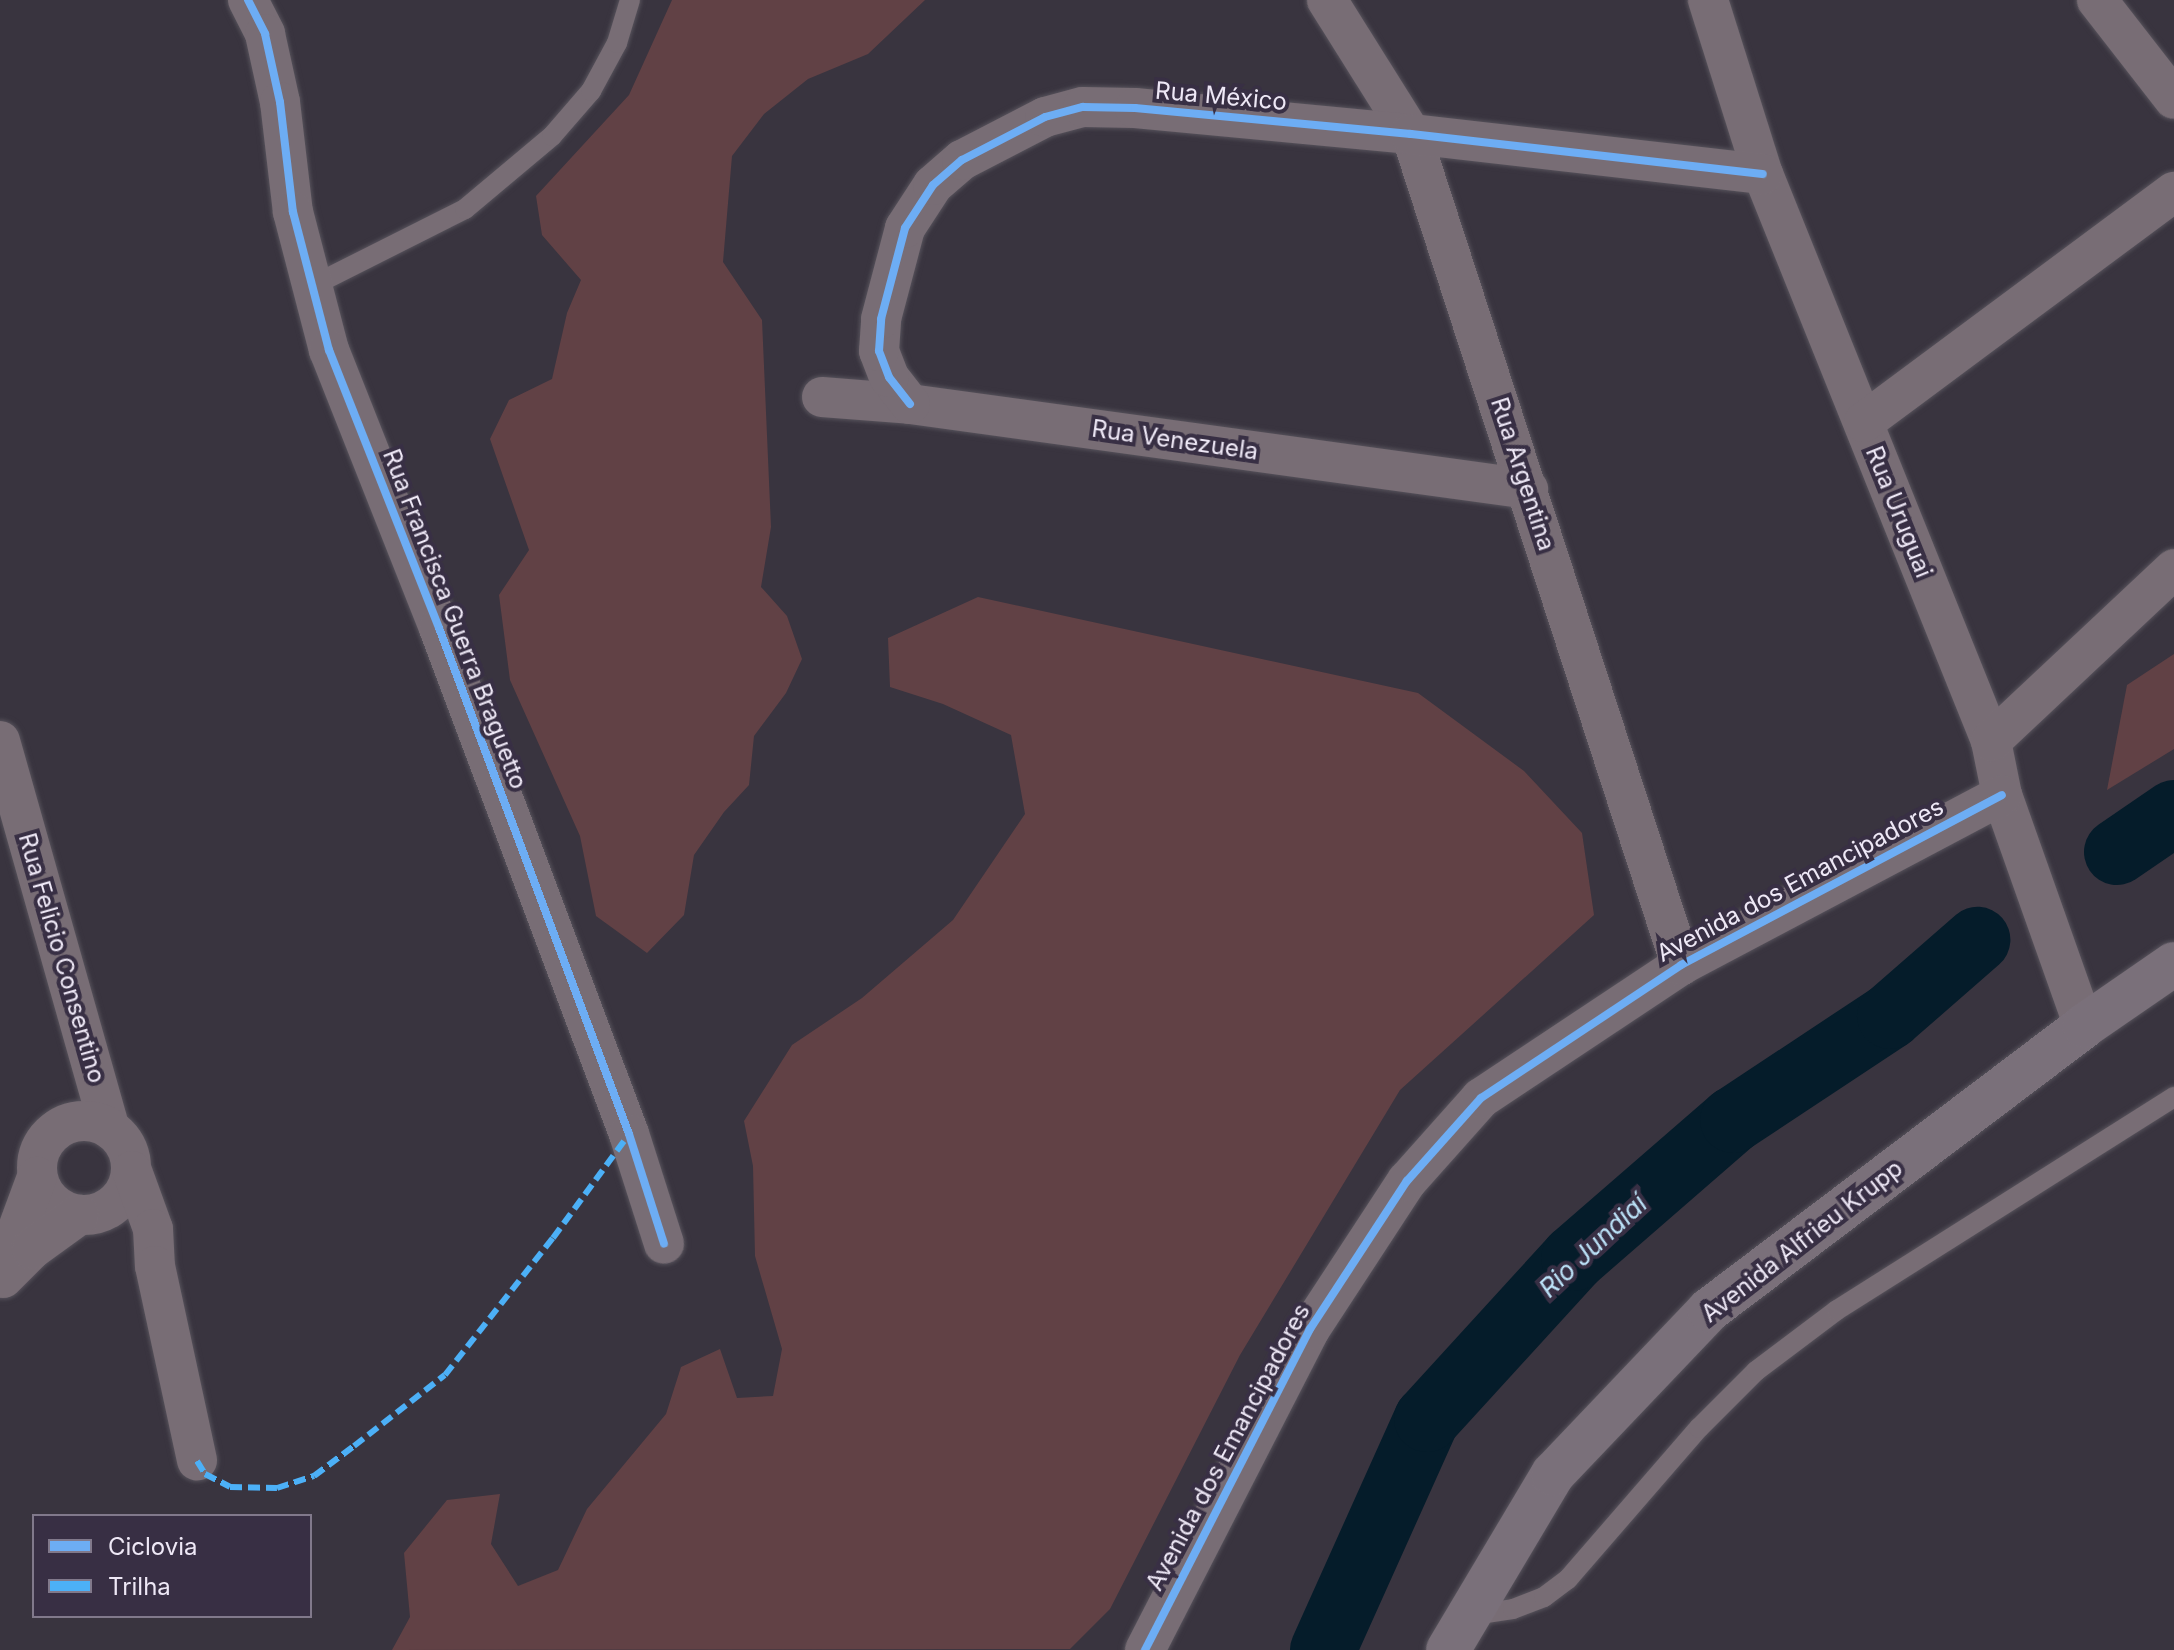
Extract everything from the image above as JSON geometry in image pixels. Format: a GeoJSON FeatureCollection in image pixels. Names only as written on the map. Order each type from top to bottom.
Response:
{"type":"FeatureCollection","features":[{"type":"Feature","properties":{"kind":"main road","name":"Avenida Alfrieu Krupp"},"geometry":{"type":"LineString","coordinates":[[1458,1633],[1553,1474],[1709,1310],[2084,1026],[2174,964]]}},
{"type":"Feature","properties":{"kind":"street","name":"Rua Francisca Guerra Braguetto"},"geometry":{"type":"LineString","coordinates":[[248,0],[265,34],[280,102],[293,212],[329,350],[445,642],[629,1134],[664,1244]]}},
{"type":"Feature","properties":{"kind":"street","name":"Rua Argentina"},"geometry":{"type":"LineString","coordinates":[[1327,0],[1411,134],[1681,965]]}},
{"type":"Feature","properties":{"kind":"street","name":"Rua Uruguai"},"geometry":{"type":"LineString","coordinates":[[1708,0],[1763,174],[1991,741],[2002,795],[2084,1026]]}},
{"type":"Feature","properties":{"kind":"street"},"geometry":{"type":"LineString","coordinates":[[2097,0],[2174,99]]}},
{"type":"Feature","properties":{"kind":"street","name":"Rua México"},"geometry":{"type":"LineString","coordinates":[[910,404],[889,377],[879,351],[881,319],[905,228],[933,185],[962,160],[1045,117],[1083,107],[1135,108],[1411,134],[1763,174]]}},
{"type":"Feature","properties":{"kind":"street"},"geometry":{"type":"LineString","coordinates":[[1864,422],[2174,192]]}},
{"type":"Feature","properties":{"kind":"street","name":"Rua Venezuela"},"geometry":{"type":"LineString","coordinates":[[822,397],[910,404],[1528,489]]}},
{"type":"Feature","properties":{"kind":"street"},"geometry":{"type":"LineString","coordinates":[[1991,741],[2174,569]]}},
{"type":"Feature","properties":{"kind":"street","name":"Rua Felicio Consentino"},"geometry":{"type":"LineString","coordinates":[[0,741],[110,1129]]}},
{"type":"Feature","properties":{"kind":"street","name":"Avenida dos Emancipadores"},"geometry":{"type":"LineString","coordinates":[[1145,1650],[1310,1329],[1407,1181],[1481,1098],[1681,965],[2002,795]]}},
{"type":"Feature","properties":{"kind":"street"},"geometry":{"type":"LineString","coordinates":[[0,1279],[37,1177],[37,1158],[45,1141],[58,1128],[75,1121],[93,1121],[110,1129],[127,1147],[132,1171],[153,1229],[155,1266],[197,1461]]}},
{"type":"Feature","properties":{"kind":"street"},"geometry":{"type":"LineString","coordinates":[[0,1279],[32,1249],[85,1216],[119,1201],[132,1171]]}},
{"type":"Feature","properties":{"kind":"street"},"geometry":{"type":"LineString","coordinates":[[37,1177],[45,1196],[60,1210],[85,1216],[128,1241],[155,1266]]}},
{"type":"Feature","properties":{"kind":"lane"},"geometry":{"type":"LineString","coordinates":[[312,286],[465,209],[552,136],[591,91],[617,43],[630,0]]}},
{"type":"Feature","properties":{"kind":"lane"},"geometry":{"type":"LineString","coordinates":[[1458,1633],[1544,1597],[1568,1579],[1699,1428],[1756,1371],[1837,1310],[2174,1097]]}},
{"type":"Feature","properties":{"kind":"shaded area"},"geometry":{"type":"Polygon","coordinates":[[[672,0],[925,0],[868,54],[808,79],[764,114],[732,156],[723,262],[762,320],[771,527],[761,587],[787,616],[802,659],[786,693],[754,736],[749,785],[724,812],[694,855],[684,915],[647,953],[596,916],[580,836],[510,680],[499,595],[529,550],[490,439],[509,400],[552,379],[567,313],[581,280],[542,235],[536,196],[629,95],[672,0]]]}},
{"type":"Feature","properties":{"kind":"shaded area"},"geometry":{"type":"Polygon","coordinates":[[[978,597],[1418,693],[1524,771],[1582,833],[1594,915],[1400,1090],[1240,1355],[1110,1609],[1070,1649],[392,1650],[410,1617],[404,1553],[447,1500],[500,1494],[491,1544],[518,1586],[558,1570],[587,1509],[666,1414],[681,1367],[720,1349],[737,1398],[773,1396],[782,1349],[755,1256],[753,1166],[744,1121],[792,1045],[862,998],[953,920],[1025,814],[1011,735],[943,704],[890,687],[888,638],[978,597]]]}},
{"type":"Feature","properties":{"kind":"shaded area"},"geometry":{"type":"Polygon","coordinates":[[[2174,654],[2174,749],[2107,790],[2127,685],[2174,654]]]}},
{"type":"Feature","properties":{"kind":"waterway","name":"Rio Jundiaí"},"geometry":{"type":"LineString","coordinates":[[2117,852],[2174,813]]}},
{"type":"Feature","properties":{"kind":"waterway","name":"Rio Jundiaí"},"geometry":{"type":"LineString","coordinates":[[1323,1650],[1427,1419],[1574,1258],[1733,1120],[1890,1016],[1977,940]]}},
{"type":"Feature","properties":{"kind":"marked path"},"geometry":{"type":"LineString","coordinates":[[197,1461],[205,1474],[230,1487],[277,1488],[314,1476],[354,1446],[445,1375],[553,1238],[629,1134]]}},
{"type":"Feature","properties":{"kind":"cycle path"},"geometry":{"type":"LineString","coordinates":[[248,0],[265,34],[280,102],[293,212],[329,350],[439,628],[629,1134],[664,1244]]}},
{"type":"Feature","properties":{"kind":"cycle path"},"geometry":{"type":"LineString","coordinates":[[910,404],[889,377],[879,351],[881,319],[905,228],[933,185],[962,160],[1045,117],[1083,107],[1135,108],[1411,134],[1763,174]]}},
{"type":"Feature","properties":{"kind":"cycle path"},"geometry":{"type":"LineString","coordinates":[[1145,1650],[1310,1329],[1407,1181],[1481,1098],[1681,965],[2002,795]]}}]}
